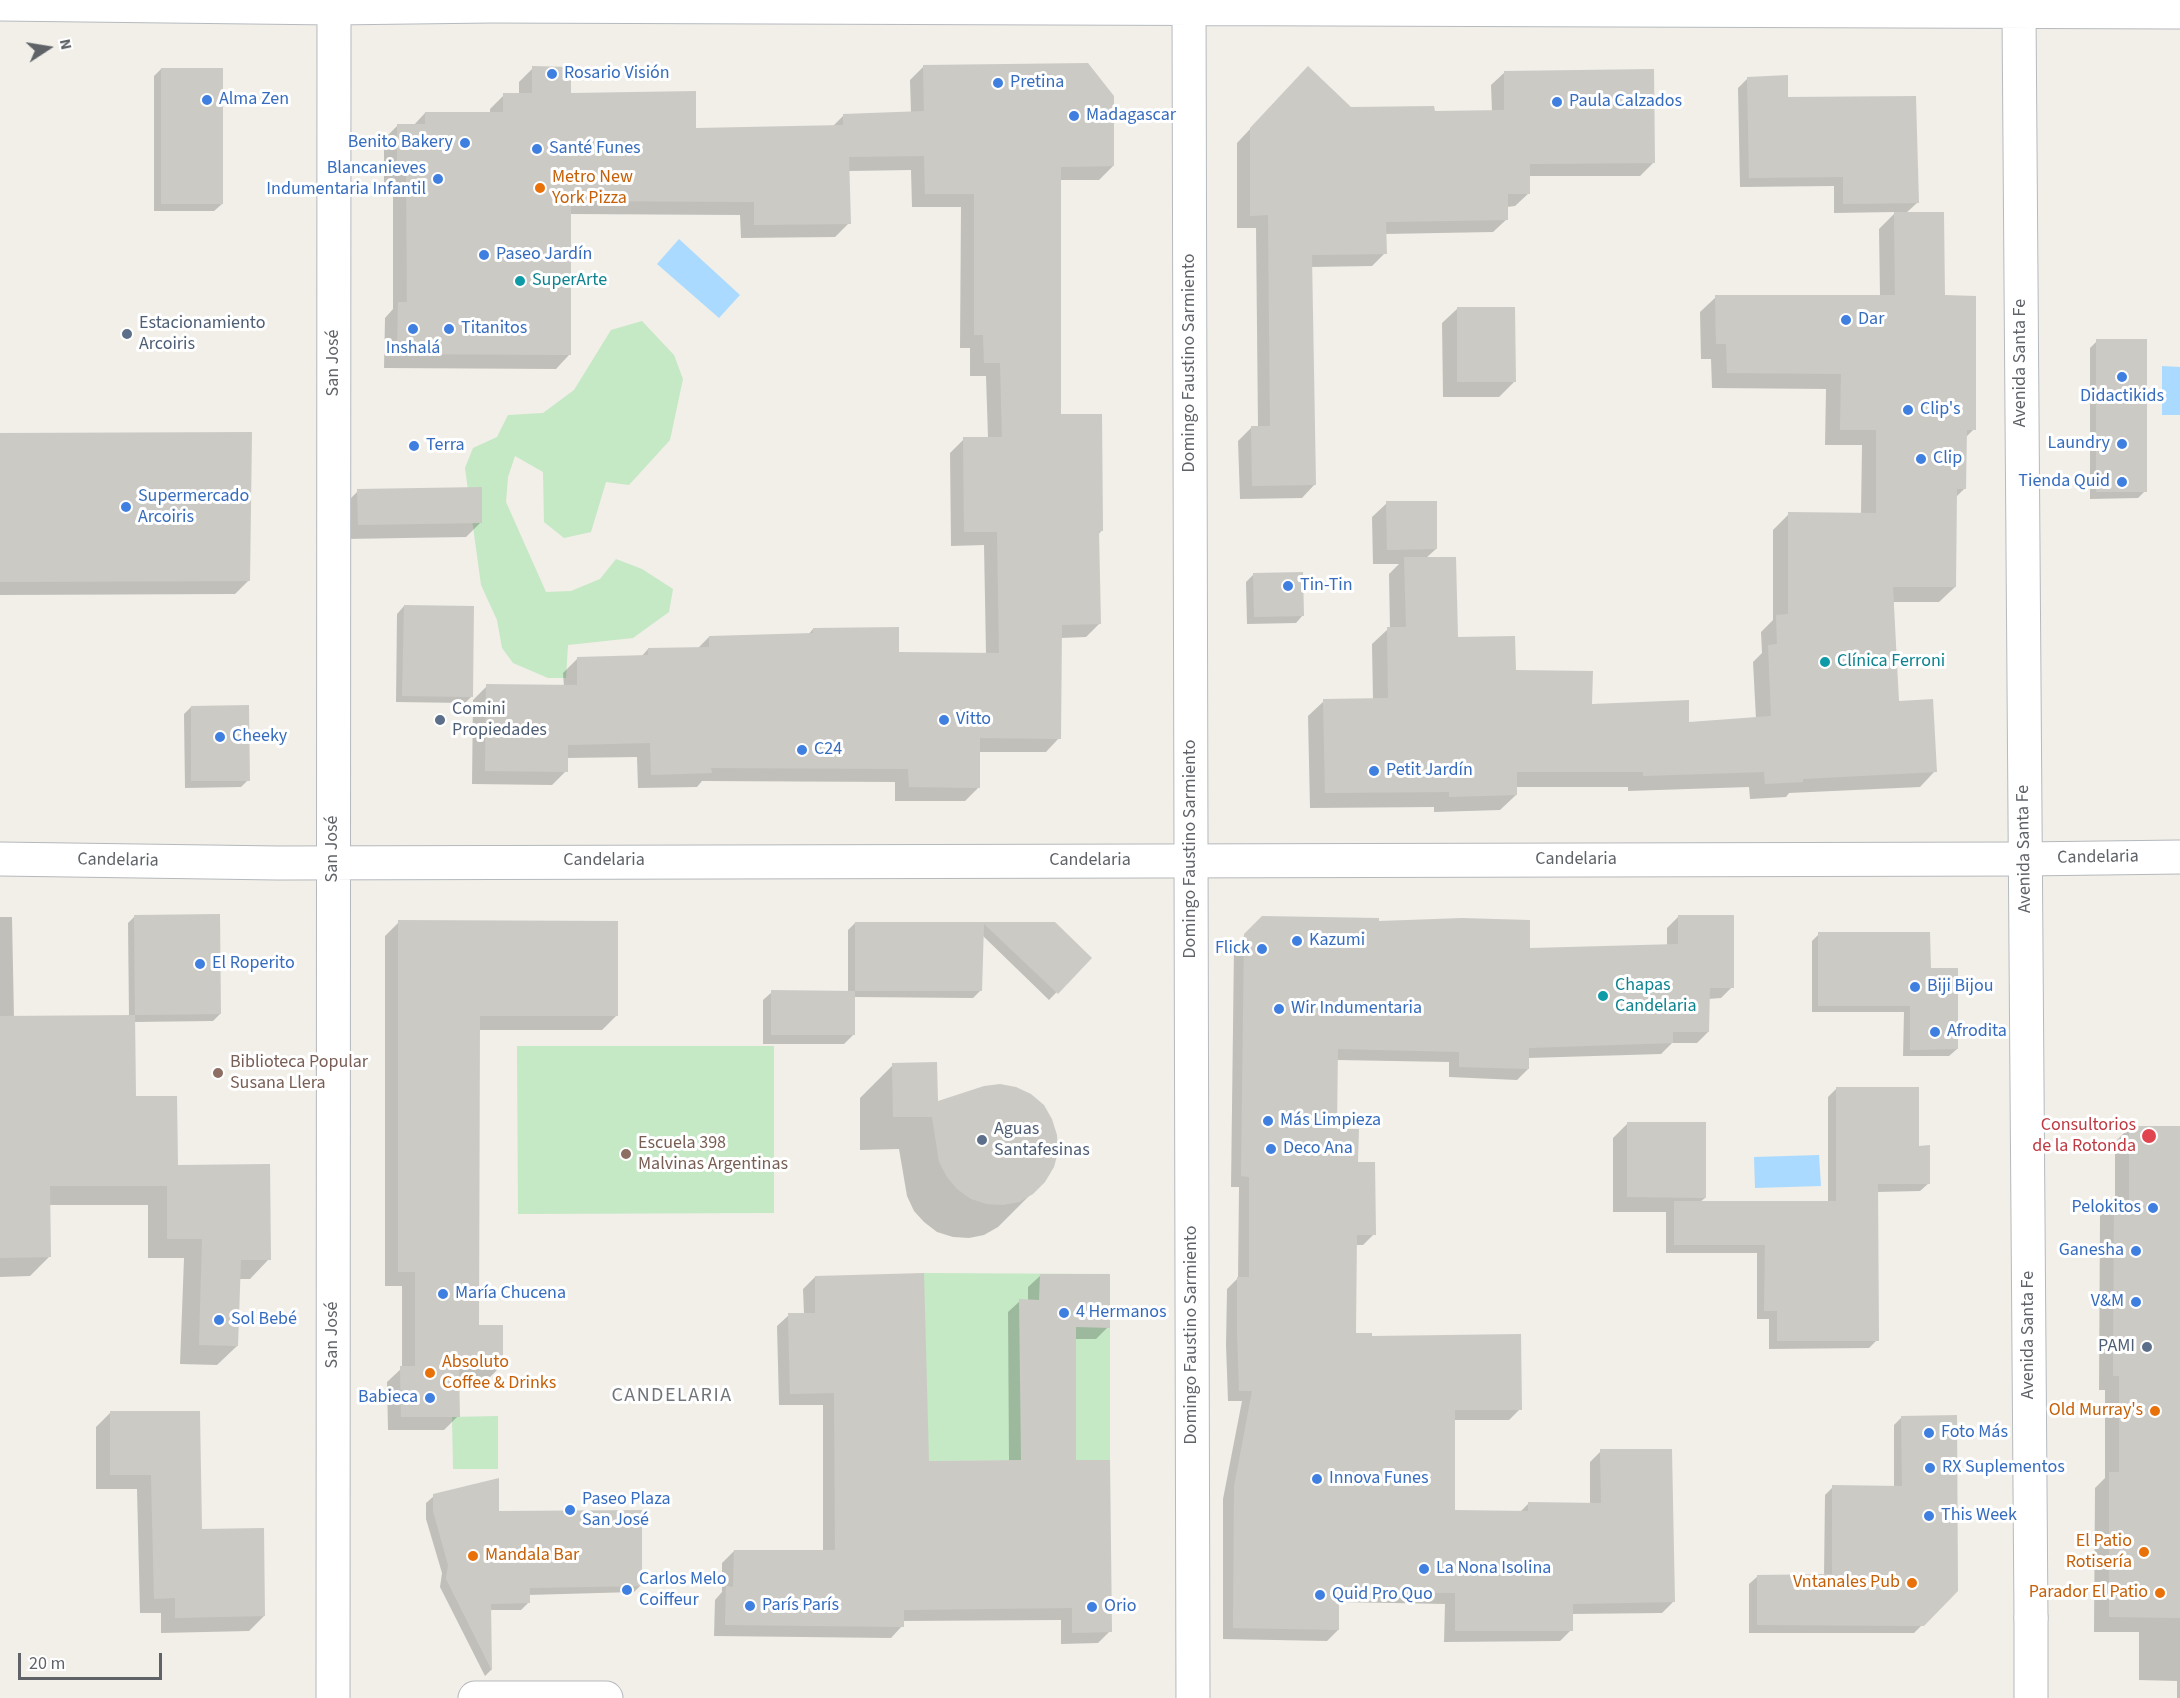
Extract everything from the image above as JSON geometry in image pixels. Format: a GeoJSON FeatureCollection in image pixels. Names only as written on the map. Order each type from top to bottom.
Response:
{"type":"FeatureCollection","features":[{"type":"Feature","properties":{"kind":"street"},"geometry":{"type":"LineString","coordinates":[[0,4],[2019,6],[2180,12]]}},
{"type":"Feature","properties":{"kind":"street","name":"San José"},"geometry":{"type":"LineString","coordinates":[[333,1698],[334,4]]}},
{"type":"Feature","properties":{"kind":"street","name":"Domingo Faustino Sarmiento"},"geometry":{"type":"LineString","coordinates":[[1189,4],[1193,1698]]}},
{"type":"Feature","properties":{"kind":"street","name":"Avenida Santa Fe"},"geometry":{"type":"LineString","coordinates":[[2019,6],[2031,1698]]}},
{"type":"Feature","properties":{"kind":"street","name":"Candelaria"},"geometry":{"type":"LineString","coordinates":[[0,859],[333,863],[2025,859],[2180,856]]}},
{"type":"Feature","properties":{"kind":"street"},"geometry":{"type":"LineString","coordinates":[[475,1698],[606,1698]]}},
{"type":"Feature","properties":{"kind":"green space"},"geometry":{"type":"Polygon","coordinates":[[[642,321],[674,355],[683,379],[670,440],[629,485],[606,482],[591,532],[564,538],[544,522],[543,472],[515,456],[508,477],[506,502],[546,592],[571,591],[600,579],[616,559],[642,569],[673,589],[669,612],[633,638],[568,645],[566,678],[548,678],[513,663],[502,648],[497,620],[481,585],[465,468],[473,448],[497,437],[508,415],[543,413],[574,390],[611,330],[642,321]]]}},
{"type":"Feature","properties":{"kind":"green space"},"geometry":{"type":"Polygon","coordinates":[[[517,1046],[774,1046],[774,1213],[518,1214],[517,1046]]]}},
{"type":"Feature","properties":{"kind":"green space"},"geometry":{"type":"Polygon","coordinates":[[[924,1273],[1110,1274],[1110,1460],[924,1461],[924,1273]]]}},
{"type":"Feature","properties":{"kind":"green space"},"geometry":{"type":"Polygon","coordinates":[[[498,1416],[498,1469],[453,1469],[452,1417],[498,1416]]]}},
{"type":"Feature","properties":{"kind":"water"},"geometry":{"type":"Polygon","coordinates":[[[679,239],[740,295],[719,318],[657,264],[679,239]]]}},
{"type":"Feature","properties":{"kind":"water"},"geometry":{"type":"Polygon","coordinates":[[[2162,366],[2180,367],[2180,415],[2162,415],[2162,366]]]}},
{"type":"Feature","properties":{"kind":"water"},"geometry":{"type":"Polygon","coordinates":[[[1819,1155],[1821,1186],[1755,1188],[1754,1157],[1819,1155]]]}},
{"type":"Feature","properties":{"kind":"building"},"geometry":{"type":"Polygon","coordinates":[[[1088,63],[1114,96],[1114,166],[1061,167],[1061,414],[1102,414],[1103,531],[1099,531],[1101,624],[1062,625],[1061,739],[980,738],[980,788],[909,787],[908,769],[711,768],[712,773],[651,775],[650,743],[568,745],[568,772],[485,771],[486,684],[577,685],[577,657],[648,655],[648,648],[709,647],[709,636],[813,633],[813,628],[899,627],[899,652],[999,653],[997,532],[964,532],[963,437],[1002,437],[1000,363],[984,363],[983,335],[974,335],[974,194],[925,194],[924,156],[849,157],[851,224],[754,225],[754,202],[571,201],[571,355],[397,354],[398,302],[407,302],[406,174],[397,174],[397,124],[425,124],[425,112],[503,112],[503,93],[532,93],[532,66],[571,67],[571,93],[696,91],[696,128],[843,125],[843,114],[924,111],[923,65],[1088,63]]]}},
{"type":"Feature","properties":{"kind":"building"},"geometry":{"type":"Polygon","coordinates":[[[1308,66],[1351,107],[1434,106],[1435,111],[1504,110],[1504,71],[1654,69],[1655,163],[1530,164],[1530,194],[1508,194],[1508,220],[1386,222],[1387,254],[1312,255],[1316,485],[1252,486],[1251,426],[1270,426],[1268,215],[1250,216],[1250,128],[1308,66]]]}},
{"type":"Feature","properties":{"kind":"building"},"geometry":{"type":"Polygon","coordinates":[[[161,68],[223,68],[223,204],[161,204],[161,68]]]}},
{"type":"Feature","properties":{"kind":"building"},"geometry":{"type":"Polygon","coordinates":[[[1788,75],[1788,97],[1916,96],[1919,203],[1843,204],[1843,177],[1749,178],[1747,77],[1788,75]]]}},
{"type":"Feature","properties":{"kind":"building"},"geometry":{"type":"Polygon","coordinates":[[[1894,212],[1944,212],[1945,295],[1976,296],[1976,430],[1967,430],[1966,489],[1957,489],[1956,587],[1893,587],[1899,701],[1933,699],[1937,772],[1803,779],[1803,782],[1765,784],[1764,772],[1643,776],[1643,772],[1517,772],[1517,795],[1449,797],[1449,792],[1325,793],[1323,699],[1388,698],[1387,627],[1406,627],[1404,557],[1456,557],[1458,637],[1515,636],[1516,670],[1593,671],[1592,704],[1689,700],[1689,722],[1771,716],[1768,645],[1777,644],[1776,615],[1788,614],[1788,512],[1876,513],[1876,430],[1840,430],[1841,374],[1727,373],[1726,344],[1716,344],[1715,295],[1895,295],[1894,212]]]}},
{"type":"Feature","properties":{"kind":"building"},"geometry":{"type":"Polygon","coordinates":[[[1457,307],[1515,307],[1516,382],[1457,382],[1457,307]]]}},
{"type":"Feature","properties":{"kind":"building"},"geometry":{"type":"Polygon","coordinates":[[[2096,339],[2147,339],[2147,492],[2096,492],[2096,339]]]}},
{"type":"Feature","properties":{"kind":"building","name":"Supermercado Arcoiris"},"geometry":{"type":"Polygon","coordinates":[[[252,432],[250,581],[0,582],[0,433],[252,432]]]}},
{"type":"Feature","properties":{"kind":"building"},"geometry":{"type":"Polygon","coordinates":[[[482,487],[482,523],[358,525],[357,489],[482,487]]]}},
{"type":"Feature","properties":{"kind":"building"},"geometry":{"type":"Polygon","coordinates":[[[1386,501],[1437,501],[1437,549],[1387,550],[1386,501]]]}},
{"type":"Feature","properties":{"kind":"building","name":"Tin-Tin"},"geometry":{"type":"Polygon","coordinates":[[[1303,572],[1304,616],[1254,617],[1253,573],[1303,572]]]}},
{"type":"Feature","properties":{"kind":"building"},"geometry":{"type":"Polygon","coordinates":[[[404,605],[474,606],[473,697],[402,696],[404,605]]]}},
{"type":"Feature","properties":{"kind":"building","name":"Cheeky"},"geometry":{"type":"Polygon","coordinates":[[[249,705],[250,781],[191,781],[191,706],[249,705]]]}},
{"type":"Feature","properties":{"kind":"building","name":"El Roperito"},"geometry":{"type":"Polygon","coordinates":[[[220,914],[221,1014],[135,1015],[134,915],[220,914]]]}},
{"type":"Feature","properties":{"kind":"building"},"geometry":{"type":"Polygon","coordinates":[[[1678,915],[1734,915],[1734,988],[1710,988],[1709,1032],[1673,1032],[1673,1043],[1529,1048],[1529,1069],[1459,1067],[1459,1052],[1338,1049],[1337,1129],[1359,1129],[1358,1162],[1375,1162],[1376,1235],[1357,1235],[1356,1333],[1372,1333],[1372,1336],[1521,1334],[1522,1410],[1455,1410],[1455,1510],[1528,1511],[1528,1502],[1601,1503],[1600,1449],[1672,1449],[1675,1602],[1573,1604],[1573,1631],[1455,1631],[1455,1593],[1339,1592],[1339,1630],[1233,1628],[1234,1487],[1252,1391],[1239,1391],[1237,1333],[1237,1277],[1249,1277],[1249,1177],[1241,1176],[1244,934],[1262,916],[1379,918],[1379,921],[1462,918],[1530,920],[1530,948],[1678,944],[1678,915]]]}},
{"type":"Feature","properties":{"kind":"building"},"geometry":{"type":"Polygon","coordinates":[[[398,920],[618,921],[618,1016],[480,1016],[479,1325],[503,1325],[503,1365],[459,1366],[460,1417],[401,1417],[400,1366],[415,1366],[415,1272],[398,1272],[398,920]]]}},
{"type":"Feature","properties":{"kind":"building"},"geometry":{"type":"Polygon","coordinates":[[[855,922],[1055,922],[1092,958],[1058,994],[984,924],[982,991],[855,991],[855,922]]]}},
{"type":"Feature","properties":{"kind":"building"},"geometry":{"type":"Polygon","coordinates":[[[1818,932],[1930,932],[1931,968],[1958,968],[1958,1049],[1910,1050],[1910,1006],[1818,1006],[1818,932]]]}},
{"type":"Feature","properties":{"kind":"building"},"geometry":{"type":"Polygon","coordinates":[[[771,990],[855,991],[855,1035],[771,1035],[771,990]]]}},
{"type":"Feature","properties":{"kind":"building"},"geometry":{"type":"Polygon","coordinates":[[[135,1015],[136,1096],[177,1096],[178,1165],[270,1164],[271,1260],[241,1260],[238,1346],[199,1345],[202,1239],[167,1239],[167,1186],[50,1186],[51,1257],[0,1258],[0,1016],[135,1015]]]}},
{"type":"Feature","properties":{"kind":"building"},"geometry":{"type":"Polygon","coordinates":[[[937,1062],[938,1101],[984,1086],[1000,1084],[1016,1087],[1031,1094],[1044,1105],[1057,1135],[1058,1152],[1054,1167],[1045,1182],[1033,1194],[1019,1202],[1003,1205],[987,1204],[971,1199],[957,1189],[939,1162],[932,1117],[893,1117],[892,1063],[937,1062]]]}},
{"type":"Feature","properties":{"kind":"building"},"geometry":{"type":"Polygon","coordinates":[[[1836,1087],[1919,1087],[1919,1146],[1930,1145],[1930,1184],[1878,1184],[1879,1341],[1777,1341],[1777,1311],[1764,1311],[1765,1245],[1674,1245],[1674,1201],[1836,1201],[1836,1087]]]}},
{"type":"Feature","properties":{"kind":"building"},"geometry":{"type":"Polygon","coordinates":[[[1627,1122],[1706,1122],[1706,1198],[1627,1197],[1627,1122]]]}},
{"type":"Feature","properties":{"kind":"building"},"geometry":{"type":"Polygon","coordinates":[[[2129,1126],[2180,1126],[2180,1618],[2109,1617],[2109,1472],[2119,1472],[2119,1376],[2113,1376],[2114,1199],[2129,1200],[2129,1126]]]}},
{"type":"Feature","properties":{"kind":"building"},"geometry":{"type":"Polygon","coordinates":[[[924,1273],[929,1461],[1021,1460],[1019,1299],[1039,1300],[1040,1274],[1110,1274],[1110,1328],[1076,1327],[1076,1460],[1110,1460],[1112,1632],[1072,1633],[1072,1608],[904,1610],[904,1627],[725,1625],[726,1586],[733,1587],[734,1550],[835,1550],[834,1393],[790,1394],[788,1313],[815,1313],[815,1276],[924,1273]]]}},
{"type":"Feature","properties":{"kind":"building"},"geometry":{"type":"Polygon","coordinates":[[[110,1411],[200,1411],[202,1529],[264,1528],[265,1616],[175,1618],[175,1598],[154,1599],[151,1475],[110,1475],[110,1411]]]}},
{"type":"Feature","properties":{"kind":"building"},"geometry":{"type":"Polygon","coordinates":[[[1957,1415],[1958,1591],[1924,1626],[1757,1625],[1757,1575],[1832,1574],[1832,1485],[1902,1486],[1901,1416],[1957,1415]]]}},
{"type":"Feature","properties":{"kind":"building"},"geometry":{"type":"Polygon","coordinates":[[[499,1478],[499,1511],[642,1510],[642,1586],[530,1588],[530,1603],[491,1604],[492,1671],[446,1579],[448,1565],[433,1511],[433,1494],[499,1478]]]}},
{"type":"Feature","properties":{"kind":"place","name":"Rosario Visión"},"geometry":{"type":"Point","coordinates":[552,74]}},
{"type":"Feature","properties":{"kind":"place","name":"Pretina"},"geometry":{"type":"Point","coordinates":[998,83]}},
{"type":"Feature","properties":{"kind":"place","name":"Alma Zen"},"geometry":{"type":"Point","coordinates":[207,100]}},
{"type":"Feature","properties":{"kind":"place","name":"Paula Calzados"},"geometry":{"type":"Point","coordinates":[1557,102]}},
{"type":"Feature","properties":{"kind":"place","name":"Madagascar"},"geometry":{"type":"Point","coordinates":[1074,116]}},
{"type":"Feature","properties":{"kind":"place","name":"Benito Bakery"},"geometry":{"type":"Point","coordinates":[465,143]}},
{"type":"Feature","properties":{"kind":"place","name":"Santé Funes"},"geometry":{"type":"Point","coordinates":[537,149]}},
{"type":"Feature","properties":{"kind":"place","name":"Blancanieves Indumentaria Infantil"},"geometry":{"type":"Point","coordinates":[438,179]}},
{"type":"Feature","properties":{"kind":"place","name":"Metro New York Pizza"},"geometry":{"type":"Point","coordinates":[540,188]}},
{"type":"Feature","properties":{"kind":"place","name":"Paseo Jardín"},"geometry":{"type":"Point","coordinates":[484,255]}},
{"type":"Feature","properties":{"kind":"place","name":"SuperArte"},"geometry":{"type":"Point","coordinates":[520,281]}},
{"type":"Feature","properties":{"kind":"place","name":"Dar"},"geometry":{"type":"Point","coordinates":[1846,320]}},
{"type":"Feature","properties":{"kind":"place","name":"Inshalá"},"geometry":{"type":"Point","coordinates":[413,329]}},
{"type":"Feature","properties":{"kind":"place","name":"Titanitos"},"geometry":{"type":"Point","coordinates":[449,329]}},
{"type":"Feature","properties":{"kind":"place","name":"Estacionamiento Arcoiris"},"geometry":{"type":"Point","coordinates":[127,334]}},
{"type":"Feature","properties":{"kind":"place","name":"Didactikids"},"geometry":{"type":"Point","coordinates":[2122,377]}},
{"type":"Feature","properties":{"kind":"place","name":"Clip's"},"geometry":{"type":"Point","coordinates":[1908,410]}},
{"type":"Feature","properties":{"kind":"place","name":"Laundry"},"geometry":{"type":"Point","coordinates":[2122,444]}},
{"type":"Feature","properties":{"kind":"place","name":"Terra"},"geometry":{"type":"Point","coordinates":[414,446]}},
{"type":"Feature","properties":{"kind":"place","name":"Clip"},"geometry":{"type":"Point","coordinates":[1921,459]}},
{"type":"Feature","properties":{"kind":"place","name":"Tienda Quid"},"geometry":{"type":"Point","coordinates":[2122,482]}},
{"type":"Feature","properties":{"kind":"place","name":"Supermercado Arcoiris"},"geometry":{"type":"Point","coordinates":[126,507]}},
{"type":"Feature","properties":{"kind":"place","name":"Tin-Tin"},"geometry":{"type":"Point","coordinates":[1288,586]}},
{"type":"Feature","properties":{"kind":"place","name":"Clínica Ferroni"},"geometry":{"type":"Point","coordinates":[1825,662]}},
{"type":"Feature","properties":{"kind":"place","name":"Comini Propiedades"},"geometry":{"type":"Point","coordinates":[440,720]}},
{"type":"Feature","properties":{"kind":"place","name":"Vitto"},"geometry":{"type":"Point","coordinates":[944,720]}},
{"type":"Feature","properties":{"kind":"place","name":"Cheeky"},"geometry":{"type":"Point","coordinates":[220,737]}},
{"type":"Feature","properties":{"kind":"place","name":"C24"},"geometry":{"type":"Point","coordinates":[802,750]}},
{"type":"Feature","properties":{"kind":"place","name":"Petit Jardín"},"geometry":{"type":"Point","coordinates":[1374,771]}},
{"type":"Feature","properties":{"kind":"place","name":"Kazumi"},"geometry":{"type":"Point","coordinates":[1297,941]}},
{"type":"Feature","properties":{"kind":"place","name":"Flick"},"geometry":{"type":"Point","coordinates":[1262,949]}},
{"type":"Feature","properties":{"kind":"place","name":"El Roperito"},"geometry":{"type":"Point","coordinates":[200,964]}},
{"type":"Feature","properties":{"kind":"place","name":"Biji Bijou"},"geometry":{"type":"Point","coordinates":[1915,987]}},
{"type":"Feature","properties":{"kind":"place","name":"Chapas Candelaria"},"geometry":{"type":"Point","coordinates":[1603,996]}},
{"type":"Feature","properties":{"kind":"place","name":"Wir Indumentaria"},"geometry":{"type":"Point","coordinates":[1279,1009]}},
{"type":"Feature","properties":{"kind":"place","name":"Afrodita"},"geometry":{"type":"Point","coordinates":[1935,1032]}},
{"type":"Feature","properties":{"kind":"place","name":"Biblioteca Popular Susana Llera"},"geometry":{"type":"Point","coordinates":[218,1073]}},
{"type":"Feature","properties":{"kind":"place","name":"Más Limpieza"},"geometry":{"type":"Point","coordinates":[1268,1121]}},
{"type":"Feature","properties":{"kind":"place","name":"Consultorios de la Rotonda"},"geometry":{"type":"Point","coordinates":[2149,1136]}},
{"type":"Feature","properties":{"kind":"place","name":"Aguas Santafesinas"},"geometry":{"type":"Point","coordinates":[982,1140]}},
{"type":"Feature","properties":{"kind":"place","name":"Deco Ana"},"geometry":{"type":"Point","coordinates":[1271,1149]}},
{"type":"Feature","properties":{"kind":"place","name":"Escuela 398 Malvinas Argentinas"},"geometry":{"type":"Point","coordinates":[626,1154]}},
{"type":"Feature","properties":{"kind":"place","name":"Pelokitos"},"geometry":{"type":"Point","coordinates":[2153,1208]}},
{"type":"Feature","properties":{"kind":"place","name":"Ganesha"},"geometry":{"type":"Point","coordinates":[2136,1251]}},
{"type":"Feature","properties":{"kind":"place","name":"María Chucena"},"geometry":{"type":"Point","coordinates":[443,1294]}},
{"type":"Feature","properties":{"kind":"place","name":"V&M"},"geometry":{"type":"Point","coordinates":[2136,1302]}},
{"type":"Feature","properties":{"kind":"place","name":"4 Hermanos"},"geometry":{"type":"Point","coordinates":[1064,1313]}},
{"type":"Feature","properties":{"kind":"place","name":"Sol Bebé"},"geometry":{"type":"Point","coordinates":[219,1320]}},
{"type":"Feature","properties":{"kind":"place","name":"PAMI"},"geometry":{"type":"Point","coordinates":[2147,1347]}},
{"type":"Feature","properties":{"kind":"place","name":"Absoluto Coffee & Drinks"},"geometry":{"type":"Point","coordinates":[430,1373]}},
{"type":"Feature","properties":{"kind":"place","name":"Babieca"},"geometry":{"type":"Point","coordinates":[430,1398]}},
{"type":"Feature","properties":{"kind":"place","name":"Old Murray's"},"geometry":{"type":"Point","coordinates":[2155,1411]}},
{"type":"Feature","properties":{"kind":"place","name":"Foto Más"},"geometry":{"type":"Point","coordinates":[1929,1433]}},
{"type":"Feature","properties":{"kind":"place","name":"RX Suplementos"},"geometry":{"type":"Point","coordinates":[1930,1468]}},
{"type":"Feature","properties":{"kind":"place","name":"Innova Funes"},"geometry":{"type":"Point","coordinates":[1317,1479]}},
{"type":"Feature","properties":{"kind":"place","name":"Paseo Plaza San José"},"geometry":{"type":"Point","coordinates":[570,1510]}},
{"type":"Feature","properties":{"kind":"place","name":"This Week"},"geometry":{"type":"Point","coordinates":[1929,1516]}},
{"type":"Feature","properties":{"kind":"place","name":"El Patio Rotisería"},"geometry":{"type":"Point","coordinates":[2144,1552]}},
{"type":"Feature","properties":{"kind":"place","name":"Mandala Bar"},"geometry":{"type":"Point","coordinates":[473,1556]}},
{"type":"Feature","properties":{"kind":"place","name":"La Nona Isolina"},"geometry":{"type":"Point","coordinates":[1424,1569]}},
{"type":"Feature","properties":{"kind":"place","name":"Vntanales Pub"},"geometry":{"type":"Point","coordinates":[1912,1583]}},
{"type":"Feature","properties":{"kind":"place","name":"Carlos Melo Coiffeur"},"geometry":{"type":"Point","coordinates":[627,1590]}},
{"type":"Feature","properties":{"kind":"place","name":"Parador El Patio"},"geometry":{"type":"Point","coordinates":[2160,1593]}},
{"type":"Feature","properties":{"kind":"place","name":"Quid Pro Quo"},"geometry":{"type":"Point","coordinates":[1320,1595]}},
{"type":"Feature","properties":{"kind":"place","name":"París París"},"geometry":{"type":"Point","coordinates":[750,1606]}},
{"type":"Feature","properties":{"kind":"place","name":"Orio"},"geometry":{"type":"Point","coordinates":[1092,1607]}},
{"type":"Feature","properties":{"kind":"district","name":"CANDELARIA"},"geometry":{"type":"Point","coordinates":[672,1397]}}]}
